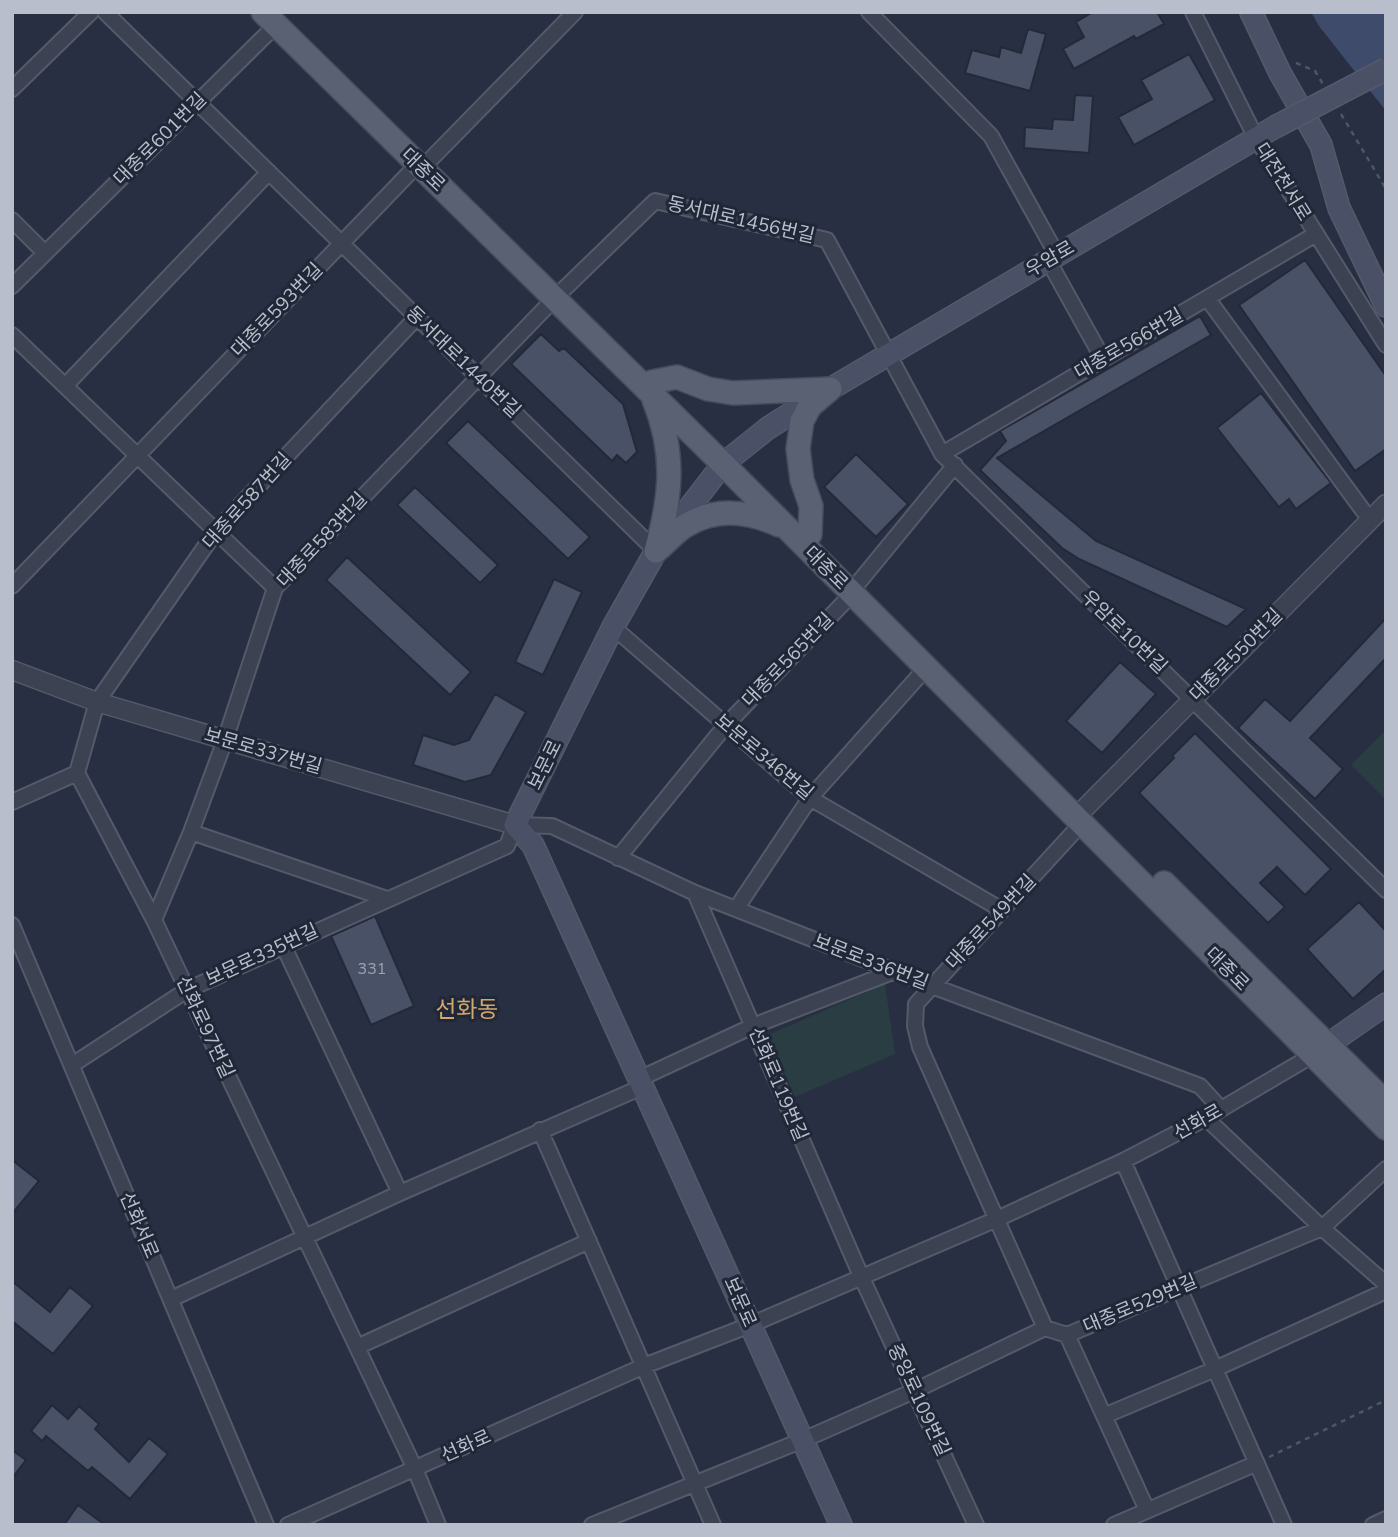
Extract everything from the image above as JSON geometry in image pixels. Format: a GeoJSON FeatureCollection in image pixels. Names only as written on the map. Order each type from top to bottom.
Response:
{"type":"FeatureCollection","features":[{"type":"Feature","properties":{"kind":"main road"},"geometry":{"type":"LineString","coordinates":[[1251,12],[1280,73],[1321,145],[1339,208],[1386,306]]}},
{"type":"Feature","properties":{"kind":"main road","name":"대종로"},"geometry":{"type":"LineString","coordinates":[[272,16],[652,388],[810,534],[926,668],[1084,815]]}},
{"type":"Feature","properties":{"kind":"main road","name":"우암로"},"geometry":{"type":"LineString","coordinates":[[728,460],[768,428],[888,354],[1275,127],[1386,69]]}},
{"type":"Feature","properties":{"kind":"main road"},"geometry":{"type":"LineString","coordinates":[[656,551],[667,513],[671,477],[666,435],[652,388],[677,377],[708,389],[733,393],[830,389]]}},
{"type":"Feature","properties":{"kind":"main road"},"geometry":{"type":"LineString","coordinates":[[810,534],[811,506],[802,480],[798,449],[802,421],[810,406],[830,389]]}},
{"type":"Feature","properties":{"kind":"main road","name":"대종로"},"geometry":{"type":"LineString","coordinates":[[728,460],[788,529],[856,588],[1320,1049],[1386,1128]]}},
{"type":"Feature","properties":{"kind":"main road","name":"보문로"},"geometry":{"type":"LineString","coordinates":[[728,460],[656,551],[613,627],[515,825],[533,845],[841,1525]]}},
{"type":"Feature","properties":{"kind":"main road"},"geometry":{"type":"LineString","coordinates":[[656,551],[686,525],[714,514],[743,512],[788,529]]}},
{"type":"Feature","properties":{"kind":"main road","name":"선화로"},"geometry":{"type":"LineString","coordinates":[[1320,1049],[1386,1004]]}},
{"type":"Feature","properties":{"kind":"main road","name":"대종로"},"geometry":{"type":"LineString","coordinates":[[1320,1049],[1386,1103]]}},
{"type":"Feature","properties":{"kind":"street"},"geometry":{"type":"LineString","coordinates":[[12,89],[91,12]]}},
{"type":"Feature","properties":{"kind":"street","name":"동서대로1440번길"},"geometry":{"type":"LineString","coordinates":[[105,12],[656,551]]}},
{"type":"Feature","properties":{"kind":"street","name":"대종로593번길"},"geometry":{"type":"LineString","coordinates":[[12,586],[342,243],[575,12]]}},
{"type":"Feature","properties":{"kind":"street"},"geometry":{"type":"LineString","coordinates":[[869,12],[991,136],[1103,359]]}},
{"type":"Feature","properties":{"kind":"street","name":"대전천서로"},"geometry":{"type":"LineString","coordinates":[[1193,12],[1256,138],[1386,345]]}},
{"type":"Feature","properties":{"kind":"street","name":"대종로601번길"},"geometry":{"type":"LineString","coordinates":[[12,286],[197,102],[272,16]]}},
{"type":"Feature","properties":{"kind":"street"},"geometry":{"type":"LineString","coordinates":[[65,386],[269,172]]}},
{"type":"Feature","properties":{"kind":"street","name":"동서대로1456번길"},"geometry":{"type":"LineString","coordinates":[[558,295],[655,201],[827,240],[888,354]]}},
{"type":"Feature","properties":{"kind":"street"},"geometry":{"type":"LineString","coordinates":[[12,220],[45,253]]}},
{"type":"Feature","properties":{"kind":"street","name":"대종로566번길"},"geometry":{"type":"LineString","coordinates":[[942,454],[1316,234]]}},
{"type":"Feature","properties":{"kind":"street","name":"대종로583번길"},"geometry":{"type":"LineString","coordinates":[[154,920],[191,832],[225,740],[275,588],[558,295]]}},
{"type":"Feature","properties":{"kind":"street"},"geometry":{"type":"LineString","coordinates":[[1207,298],[1370,520]]}},
{"type":"Feature","properties":{"kind":"street","name":"대종로587번길"},"geometry":{"type":"LineString","coordinates":[[77,773],[97,702],[216,531],[417,317]]}},
{"type":"Feature","properties":{"kind":"street"},"geometry":{"type":"LineString","coordinates":[[12,335],[275,588]]}},
{"type":"Feature","properties":{"kind":"street","name":"우암로10번길"},"geometry":{"type":"LineString","coordinates":[[888,354],[942,454],[1386,890]]}},
{"type":"Feature","properties":{"kind":"street"},"geometry":{"type":"LineString","coordinates":[[856,588],[955,465]]}},
{"type":"Feature","properties":{"kind":"street","name":"대종로550번길"},"geometry":{"type":"LineString","coordinates":[[1084,815],[1192,698],[1386,504]]}},
{"type":"Feature","properties":{"kind":"street","name":"대종로565번길"},"geometry":{"type":"LineString","coordinates":[[618,858],[726,725],[856,588]]}},
{"type":"Feature","properties":{"kind":"street","name":"보문로346번길"},"geometry":{"type":"LineString","coordinates":[[613,627],[810,798],[1002,910]]}},
{"type":"Feature","properties":{"kind":"street"},"geometry":{"type":"LineString","coordinates":[[736,909],[810,798],[926,668]]}},
{"type":"Feature","properties":{"kind":"street","name":"보문로337번길"},"geometry":{"type":"LineString","coordinates":[[12,670],[97,702],[515,825]]}},
{"type":"Feature","properties":{"kind":"street"},"geometry":{"type":"LineString","coordinates":[[12,802],[77,773]]}},
{"type":"Feature","properties":{"kind":"street","name":"선화로97번길"},"geometry":{"type":"LineString","coordinates":[[77,773],[154,920],[415,1469],[438,1525]]}},
{"type":"Feature","properties":{"kind":"street","name":"대종로549번길"},"geometry":{"type":"LineString","coordinates":[[997,1219],[920,1047],[915,1026],[916,1004],[1084,815]]}},
{"type":"Feature","properties":{"kind":"street","name":"보문로336번길"},"geometry":{"type":"LineString","coordinates":[[515,825],[552,826],[695,893],[932,986],[1200,1086],[1221,1110]]}},
{"type":"Feature","properties":{"kind":"street","name":"보문로335번길"},"geometry":{"type":"LineString","coordinates":[[72,1065],[187,990],[507,846],[515,825]]}},
{"type":"Feature","properties":{"kind":"street"},"geometry":{"type":"LineString","coordinates":[[191,832],[387,899]]}},
{"type":"Feature","properties":{"kind":"street","name":"선화로119번길"},"geometry":{"type":"LineString","coordinates":[[695,893],[861,1276]]}},
{"type":"Feature","properties":{"kind":"street","name":"선화서로"},"geometry":{"type":"LineString","coordinates":[[12,925],[267,1525]]}},
{"type":"Feature","properties":{"kind":"street"},"geometry":{"type":"LineString","coordinates":[[284,945],[400,1193]]}},
{"type":"Feature","properties":{"kind":"street"},"geometry":{"type":"LineString","coordinates":[[171,1299],[540,1130],[753,1026],[895,971]]}},
{"type":"Feature","properties":{"kind":"street","name":"선화로"},"geometry":{"type":"LineString","coordinates":[[288,1525],[644,1366],[750,1325],[997,1219],[1123,1161],[1221,1110],[1320,1049]]}},
{"type":"Feature","properties":{"kind":"street"},"geometry":{"type":"LineString","coordinates":[[1206,1118],[1322,1228],[1386,1284]]}},
{"type":"Feature","properties":{"kind":"street"},"geometry":{"type":"LineString","coordinates":[[540,1130],[713,1525]]}},
{"type":"Feature","properties":{"kind":"street"},"geometry":{"type":"LineString","coordinates":[[1123,1161],[1284,1525]]}},
{"type":"Feature","properties":{"kind":"street","name":"대종로529번길"},"geometry":{"type":"LineString","coordinates":[[1045,1328],[1067,1335],[1322,1228],[1386,1169]]}},
{"type":"Feature","properties":{"kind":"street"},"geometry":{"type":"LineString","coordinates":[[592,1525],[803,1440],[914,1391],[1045,1328],[997,1219]]}},
{"type":"Feature","properties":{"kind":"street"},"geometry":{"type":"LineString","coordinates":[[357,1347],[589,1241]]}},
{"type":"Feature","properties":{"kind":"street","name":"중앙로109번길"},"geometry":{"type":"LineString","coordinates":[[861,1276],[976,1525]]}},
{"type":"Feature","properties":{"kind":"street"},"geometry":{"type":"LineString","coordinates":[[1104,1416],[1386,1291]]}},
{"type":"Feature","properties":{"kind":"street"},"geometry":{"type":"LineString","coordinates":[[1067,1335],[1147,1510]]}},
{"type":"Feature","properties":{"kind":"street"},"geometry":{"type":"LineString","coordinates":[[1114,1525],[1257,1463]]}},
{"type":"Feature","properties":{"kind":"street"},"geometry":{"type":"LineString","coordinates":[[1373,1525],[1386,1519]]}},
{"type":"Feature","properties":{"kind":"path"},"geometry":{"type":"LineString","coordinates":[[1292,61],[1315,71],[1329,94]]}},
{"type":"Feature","properties":{"kind":"path"},"geometry":{"type":"LineString","coordinates":[[1336,106],[1386,189]]}},
{"type":"Feature","properties":{"kind":"path"},"geometry":{"type":"LineString","coordinates":[[1257,1463],[1386,1399]]}},
{"type":"Feature","properties":{"kind":"shaded area"},"geometry":{"type":"Polygon","coordinates":[[[1386,730],[1386,800],[1351,765],[1386,730]]]}},
{"type":"Feature","properties":{"kind":"shaded area"},"geometry":{"type":"Polygon","coordinates":[[[885,984],[895,1054],[795,1097],[768,1035],[885,984]]]}},
{"type":"Feature","properties":{"kind":"water"},"geometry":{"type":"Polygon","coordinates":[[[1311,12],[1386,12],[1386,111],[1319,26],[1311,12]]]}},
{"type":"Feature","properties":{"kind":"building"},"geometry":{"type":"Polygon","coordinates":[[[1093,12],[1157,12],[1164,24],[1136,39],[1134,36],[1074,69],[1063,49],[1084,37],[1076,22],[1093,12]]]}},
{"type":"Feature","properties":{"kind":"building"},"geometry":{"type":"Polygon","coordinates":[[[1028,29],[1046,34],[1030,91],[965,73],[972,50],[999,57],[1001,47],[1021,53],[1028,29]]]}},
{"type":"Feature","properties":{"kind":"building"},"geometry":{"type":"Polygon","coordinates":[[[1189,54],[1215,100],[1134,145],[1118,117],[1152,99],[1141,80],[1189,54]]]}},
{"type":"Feature","properties":{"kind":"building"},"geometry":{"type":"Polygon","coordinates":[[[1075,95],[1093,96],[1089,153],[1024,148],[1025,127],[1052,129],[1053,119],[1073,120],[1075,95]]]}},
{"type":"Feature","properties":{"kind":"building"},"geometry":{"type":"Polygon","coordinates":[[[1305,260],[1386,376],[1386,449],[1355,471],[1239,305],[1305,260]]]}},
{"type":"Feature","properties":{"kind":"building"},"geometry":{"type":"Polygon","coordinates":[[[1200,316],[1211,335],[997,458],[1096,541],[1246,609],[1227,627],[1079,559],[1062,548],[980,470],[1006,441],[1000,431],[1200,316]]]}},
{"type":"Feature","properties":{"kind":"building"},"geometry":{"type":"Polygon","coordinates":[[[541,334],[559,351],[564,348],[623,404],[637,452],[626,463],[617,455],[612,461],[511,364],[541,334]]]}},
{"type":"Feature","properties":{"kind":"building"},"geometry":{"type":"Polygon","coordinates":[[[1261,393],[1331,483],[1296,509],[1289,499],[1279,507],[1217,428],[1261,393]]]}},
{"type":"Feature","properties":{"kind":"building"},"geometry":{"type":"Polygon","coordinates":[[[468,421],[590,537],[568,559],[446,443],[468,421]]]}},
{"type":"Feature","properties":{"kind":"building"},"geometry":{"type":"Polygon","coordinates":[[[856,454],[908,504],[876,537],[824,487],[856,454]]]}},
{"type":"Feature","properties":{"kind":"building"},"geometry":{"type":"Polygon","coordinates":[[[415,487],[498,565],[480,583],[397,505],[415,487]]]}},
{"type":"Feature","properties":{"kind":"building"},"geometry":{"type":"Polygon","coordinates":[[[347,557],[471,672],[450,695],[326,580],[347,557]]]}},
{"type":"Feature","properties":{"kind":"building"},"geometry":{"type":"Polygon","coordinates":[[[554,579],[582,592],[543,675],[515,662],[554,579]]]}},
{"type":"Feature","properties":{"kind":"building"},"geometry":{"type":"Polygon","coordinates":[[[1386,618],[1386,658],[1310,738],[1343,769],[1315,799],[1238,728],[1265,699],[1290,721],[1386,618]]]}},
{"type":"Feature","properties":{"kind":"building"},"geometry":{"type":"Polygon","coordinates":[[[1120,662],[1156,694],[1102,753],[1066,721],[1120,662]]]}},
{"type":"Feature","properties":{"kind":"building"},"geometry":{"type":"Polygon","coordinates":[[[495,694],[526,712],[491,775],[465,782],[413,765],[423,735],[454,745],[469,740],[495,694]]]}},
{"type":"Feature","properties":{"kind":"building"},"geometry":{"type":"Polygon","coordinates":[[[1195,733],[1331,869],[1305,895],[1277,867],[1260,883],[1285,907],[1268,923],[1139,793],[1195,733]]]}},
{"type":"Feature","properties":{"kind":"building"},"geometry":{"type":"Polygon","coordinates":[[[1359,902],[1386,931],[1386,969],[1353,999],[1307,949],[1359,902]]]}},
{"type":"Feature","properties":{"kind":"building"},"geometry":{"type":"Polygon","coordinates":[[[375,916],[414,1006],[371,1025],[331,936],[375,916]]]}},
{"type":"Feature","properties":{"kind":"building"},"geometry":{"type":"Polygon","coordinates":[[[12,1160],[39,1181],[12,1214],[12,1160]]]}},
{"type":"Feature","properties":{"kind":"building"},"geometry":{"type":"Polygon","coordinates":[[[12,1281],[50,1312],[70,1287],[93,1306],[53,1354],[12,1321],[12,1281]]]}},
{"type":"Feature","properties":{"kind":"building"},"geometry":{"type":"Polygon","coordinates":[[[52,1405],[68,1419],[79,1406],[99,1424],[95,1429],[129,1462],[149,1438],[168,1454],[130,1499],[92,1467],[88,1471],[46,1436],[42,1441],[31,1431],[52,1405]]]}},
{"type":"Feature","properties":{"kind":"building"},"geometry":{"type":"Polygon","coordinates":[[[12,1450],[26,1460],[12,1478],[12,1450]]]}},
{"type":"Feature","properties":{"kind":"building"},"geometry":{"type":"Polygon","coordinates":[[[78,1505],[105,1525],[64,1525],[78,1505]]]}},
{"type":"Feature","properties":{"kind":"district","name":"선화동"},"geometry":{"type":"Point","coordinates":[467,1009]}}]}
